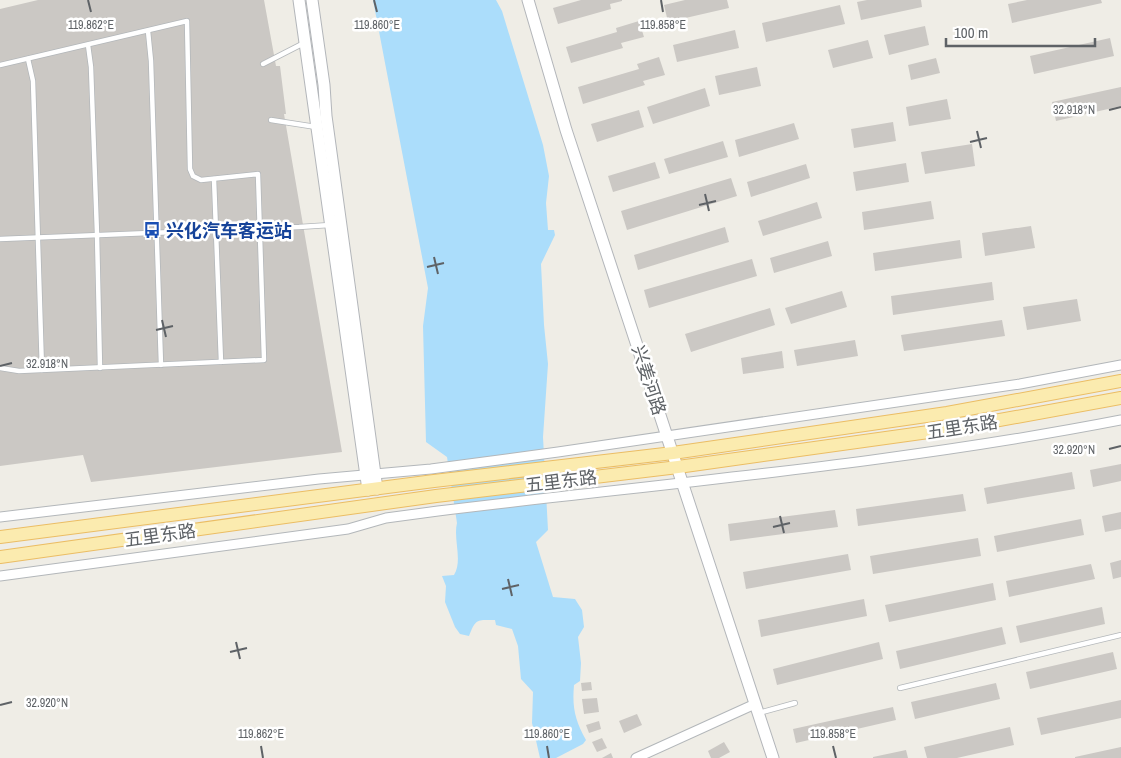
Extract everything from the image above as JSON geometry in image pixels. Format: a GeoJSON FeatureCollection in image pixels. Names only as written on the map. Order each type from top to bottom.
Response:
{"type":"FeatureCollection","features":[{"type":"Feature","properties":{"kind":"main road","name":"五里东路"},"geometry":{"type":"LineString","coordinates":[[0,537],[372,490],[432,475],[558,459],[673,453],[947,413],[1121,382]]}},
{"type":"Feature","properties":{"kind":"main road","name":"五里东路"},"geometry":{"type":"LineString","coordinates":[[0,557],[436,496],[678,466],[950,429],[1121,398]]}},
{"type":"Feature","properties":{"kind":"street"},"geometry":{"type":"LineString","coordinates":[[299,0],[316,127],[335,224]]}},
{"type":"Feature","properties":{"kind":"street"},"geometry":{"type":"LineString","coordinates":[[312,0],[335,224],[372,490]]}},
{"type":"Feature","properties":{"kind":"street","name":"兴姜河路"},"geometry":{"type":"LineString","coordinates":[[528,0],[566,130],[773,758]]}},
{"type":"Feature","properties":{"kind":"street"},"geometry":{"type":"LineString","coordinates":[[558,459],[668,436],[1020,384],[1121,365]]}},
{"type":"Feature","properties":{"kind":"street"},"geometry":{"type":"LineString","coordinates":[[0,576],[348,529],[386,518],[438,511],[940,451],[1121,420]]}},
{"type":"Feature","properties":{"kind":"street"},"geometry":{"type":"LineString","coordinates":[[0,517],[370,474],[432,475]]}},
{"type":"Feature","properties":{"kind":"street"},"geometry":{"type":"LineString","coordinates":[[636,758],[757,708]]}},
{"type":"Feature","properties":{"kind":"lane"},"geometry":{"type":"LineString","coordinates":[[0,65],[187,21],[190,169],[193,176],[201,180],[258,174],[264,360],[19,371],[0,368]]}},
{"type":"Feature","properties":{"kind":"lane"},"geometry":{"type":"LineString","coordinates":[[148,30],[151,61],[161,365]]}},
{"type":"Feature","properties":{"kind":"lane"},"geometry":{"type":"LineString","coordinates":[[263,64],[305,42]]}},
{"type":"Feature","properties":{"kind":"lane"},"geometry":{"type":"LineString","coordinates":[[88,45],[91,67],[100,368]]}},
{"type":"Feature","properties":{"kind":"lane"},"geometry":{"type":"LineString","coordinates":[[28,59],[33,81],[42,370]]}},
{"type":"Feature","properties":{"kind":"lane"},"geometry":{"type":"LineString","coordinates":[[271,120],[316,127]]}},
{"type":"Feature","properties":{"kind":"lane"},"geometry":{"type":"LineString","coordinates":[[214,178],[221,362]]}},
{"type":"Feature","properties":{"kind":"lane"},"geometry":{"type":"LineString","coordinates":[[0,239],[260,229],[335,224]]}},
{"type":"Feature","properties":{"kind":"lane"},"geometry":{"type":"LineString","coordinates":[[900,688],[1121,635]]}},
{"type":"Feature","properties":{"kind":"lane"},"geometry":{"type":"LineString","coordinates":[[757,708],[795,703]]}},
{"type":"Feature","properties":{"kind":"water"},"geometry":{"type":"Polygon","coordinates":[[[373,0],[496,0],[502,11],[543,145],[549,176],[546,203],[548,230],[554,230],[555,235],[541,264],[548,364],[543,437],[548,530],[536,542],[553,597],[575,599],[582,610],[584,627],[578,637],[581,663],[580,681],[574,685],[573,700],[577,720],[586,740],[583,744],[556,758],[540,758],[532,723],[533,692],[521,679],[518,646],[512,629],[496,625],[495,620],[481,620],[473,626],[469,636],[460,634],[455,627],[445,602],[446,586],[442,576],[454,575],[458,563],[457,523],[447,457],[426,442],[423,326],[428,288],[373,0]]]}},
{"type":"Feature","properties":{"kind":"building","name":"兴化汽车客运站"},"geometry":{"type":"Polygon","coordinates":[[[38,0],[264,0],[276,66],[280,66],[286,114],[284,114],[342,452],[91,482],[83,455],[0,466],[0,9],[38,0]]]}},
{"type":"Feature","properties":{"kind":"building"},"geometry":{"type":"Polygon","coordinates":[[[581,0],[622,1],[610,4],[611,9],[558,24],[553,8],[581,0]]]}},
{"type":"Feature","properties":{"kind":"building"},"geometry":{"type":"Polygon","coordinates":[[[685,0],[727,0],[729,8],[668,22],[664,5],[685,0]]]}},
{"type":"Feature","properties":{"kind":"building"},"geometry":{"type":"Polygon","coordinates":[[[867,0],[921,0],[922,7],[861,20],[857,2],[867,0]]]}},
{"type":"Feature","properties":{"kind":"building"},"geometry":{"type":"Polygon","coordinates":[[[1027,0],[1101,0],[1102,3],[1012,23],[1008,4],[1027,0]]]}},
{"type":"Feature","properties":{"kind":"building"},"geometry":{"type":"Polygon","coordinates":[[[840,5],[845,24],[766,42],[762,23],[840,5]]]}},
{"type":"Feature","properties":{"kind":"building"},"geometry":{"type":"Polygon","coordinates":[[[639,21],[644,37],[621,43],[623,48],[571,63],[566,47],[617,32],[616,28],[639,21]]]}},
{"type":"Feature","properties":{"kind":"building"},"geometry":{"type":"Polygon","coordinates":[[[925,26],[929,45],[889,55],[884,35],[925,26]]]}},
{"type":"Feature","properties":{"kind":"building"},"geometry":{"type":"Polygon","coordinates":[[[735,30],[739,48],[677,62],[673,45],[735,30]]]}},
{"type":"Feature","properties":{"kind":"building"},"geometry":{"type":"Polygon","coordinates":[[[1110,38],[1114,56],[1034,74],[1030,56],[1110,38]]]}},
{"type":"Feature","properties":{"kind":"building"},"geometry":{"type":"Polygon","coordinates":[[[868,40],[873,58],[833,68],[828,50],[868,40]]]}},
{"type":"Feature","properties":{"kind":"building"},"geometry":{"type":"Polygon","coordinates":[[[659,57],[665,75],[643,81],[645,85],[583,104],[578,87],[639,69],[637,64],[659,57]]]}},
{"type":"Feature","properties":{"kind":"building"},"geometry":{"type":"Polygon","coordinates":[[[936,58],[940,73],[911,80],[908,65],[936,58]]]}},
{"type":"Feature","properties":{"kind":"building"},"geometry":{"type":"Polygon","coordinates":[[[757,67],[761,86],[719,95],[715,76],[757,67]]]}},
{"type":"Feature","properties":{"kind":"building"},"geometry":{"type":"Polygon","coordinates":[[[1121,87],[1121,106],[1056,121],[1052,102],[1121,87]]]}},
{"type":"Feature","properties":{"kind":"building"},"geometry":{"type":"Polygon","coordinates":[[[705,88],[710,106],[653,124],[647,107],[705,88]]]}},
{"type":"Feature","properties":{"kind":"building"},"geometry":{"type":"Polygon","coordinates":[[[947,99],[951,119],[909,126],[906,107],[947,99]]]}},
{"type":"Feature","properties":{"kind":"building"},"geometry":{"type":"Polygon","coordinates":[[[639,110],[644,127],[597,142],[591,124],[639,110]]]}},
{"type":"Feature","properties":{"kind":"building"},"geometry":{"type":"Polygon","coordinates":[[[893,122],[896,141],[854,148],[851,129],[893,122]]]}},
{"type":"Feature","properties":{"kind":"building"},"geometry":{"type":"Polygon","coordinates":[[[794,123],[799,139],[739,157],[735,140],[794,123]]]}},
{"type":"Feature","properties":{"kind":"building"},"geometry":{"type":"Polygon","coordinates":[[[723,141],[728,157],[669,174],[664,159],[723,141]]]}},
{"type":"Feature","properties":{"kind":"building"},"geometry":{"type":"Polygon","coordinates":[[[972,144],[975,166],[925,174],[921,152],[972,144]]]}},
{"type":"Feature","properties":{"kind":"building"},"geometry":{"type":"Polygon","coordinates":[[[655,162],[660,178],[613,192],[608,176],[655,162]]]}},
{"type":"Feature","properties":{"kind":"building"},"geometry":{"type":"Polygon","coordinates":[[[906,163],[909,182],[856,191],[853,172],[906,163]]]}},
{"type":"Feature","properties":{"kind":"building"},"geometry":{"type":"Polygon","coordinates":[[[806,164],[810,178],[751,197],[747,182],[806,164]]]}},
{"type":"Feature","properties":{"kind":"building"},"geometry":{"type":"Polygon","coordinates":[[[731,178],[737,196],[627,230],[621,211],[731,178]]]}},
{"type":"Feature","properties":{"kind":"building"},"geometry":{"type":"Polygon","coordinates":[[[931,201],[934,219],[864,230],[862,212],[931,201]]]}},
{"type":"Feature","properties":{"kind":"building"},"geometry":{"type":"Polygon","coordinates":[[[817,202],[822,218],[763,236],[758,221],[817,202]]]}},
{"type":"Feature","properties":{"kind":"building"},"geometry":{"type":"Polygon","coordinates":[[[1031,226],[1035,248],[985,256],[982,233],[1031,226]]]}},
{"type":"Feature","properties":{"kind":"building"},"geometry":{"type":"Polygon","coordinates":[[[725,227],[729,242],[638,270],[634,255],[725,227]]]}},
{"type":"Feature","properties":{"kind":"building"},"geometry":{"type":"Polygon","coordinates":[[[960,240],[962,258],[875,271],[873,253],[960,240]]]}},
{"type":"Feature","properties":{"kind":"building"},"geometry":{"type":"Polygon","coordinates":[[[828,241],[832,256],[774,273],[770,258],[828,241]]]}},
{"type":"Feature","properties":{"kind":"building"},"geometry":{"type":"Polygon","coordinates":[[[752,259],[757,276],[649,308],[644,290],[752,259]]]}},
{"type":"Feature","properties":{"kind":"building"},"geometry":{"type":"Polygon","coordinates":[[[992,282],[994,300],[893,315],[891,296],[992,282]]]}},
{"type":"Feature","properties":{"kind":"building"},"geometry":{"type":"Polygon","coordinates":[[[842,291],[847,307],[791,324],[785,308],[842,291]]]}},
{"type":"Feature","properties":{"kind":"building"},"geometry":{"type":"Polygon","coordinates":[[[1077,299],[1081,321],[1027,330],[1023,307],[1077,299]]]}},
{"type":"Feature","properties":{"kind":"building"},"geometry":{"type":"Polygon","coordinates":[[[770,308],[775,325],[691,352],[685,334],[770,308]]]}},
{"type":"Feature","properties":{"kind":"building"},"geometry":{"type":"Polygon","coordinates":[[[1002,320],[1005,336],[904,351],[901,335],[1002,320]]]}},
{"type":"Feature","properties":{"kind":"building"},"geometry":{"type":"Polygon","coordinates":[[[855,340],[858,356],[797,366],[794,350],[855,340]]]}},
{"type":"Feature","properties":{"kind":"building"},"geometry":{"type":"Polygon","coordinates":[[[782,351],[784,368],[743,374],[741,358],[782,351]]]}},
{"type":"Feature","properties":{"kind":"building"},"geometry":{"type":"Polygon","coordinates":[[[1121,464],[1121,481],[1093,487],[1090,470],[1121,464]]]}},
{"type":"Feature","properties":{"kind":"building"},"geometry":{"type":"Polygon","coordinates":[[[1072,472],[1075,489],[987,504],[984,488],[1072,472]]]}},
{"type":"Feature","properties":{"kind":"building"},"geometry":{"type":"Polygon","coordinates":[[[963,494],[966,511],[858,526],[856,509],[963,494]]]}},
{"type":"Feature","properties":{"kind":"building"},"geometry":{"type":"Polygon","coordinates":[[[835,510],[838,527],[730,541],[728,524],[835,510]]]}},
{"type":"Feature","properties":{"kind":"building"},"geometry":{"type":"Polygon","coordinates":[[[1121,512],[1121,529],[1105,532],[1102,516],[1121,512]]]}},
{"type":"Feature","properties":{"kind":"building"},"geometry":{"type":"Polygon","coordinates":[[[1081,519],[1084,535],[997,552],[994,536],[1081,519]]]}},
{"type":"Feature","properties":{"kind":"building"},"geometry":{"type":"Polygon","coordinates":[[[978,538],[981,556],[873,574],[870,556],[978,538]]]}},
{"type":"Feature","properties":{"kind":"building"},"geometry":{"type":"Polygon","coordinates":[[[848,554],[851,570],[746,589],[743,572],[848,554]]]}},
{"type":"Feature","properties":{"kind":"building"},"geometry":{"type":"Polygon","coordinates":[[[1121,560],[1121,577],[1113,579],[1110,563],[1121,560]]]}},
{"type":"Feature","properties":{"kind":"building"},"geometry":{"type":"Polygon","coordinates":[[[1091,564],[1095,579],[1009,597],[1006,581],[1091,564]]]}},
{"type":"Feature","properties":{"kind":"building"},"geometry":{"type":"Polygon","coordinates":[[[993,583],[996,600],[889,622],[885,605],[993,583]]]}},
{"type":"Feature","properties":{"kind":"building"},"geometry":{"type":"Polygon","coordinates":[[[864,599],[867,616],[761,637],[758,620],[864,599]]]}},
{"type":"Feature","properties":{"kind":"building"},"geometry":{"type":"Polygon","coordinates":[[[1102,607],[1105,624],[1020,643],[1016,626],[1102,607]]]}},
{"type":"Feature","properties":{"kind":"building"},"geometry":{"type":"Polygon","coordinates":[[[1002,627],[1006,644],[900,669],[896,651],[1002,627]]]}},
{"type":"Feature","properties":{"kind":"building"},"geometry":{"type":"Polygon","coordinates":[[[879,642],[883,659],[777,685],[773,669],[879,642]]]}},
{"type":"Feature","properties":{"kind":"building"},"geometry":{"type":"Polygon","coordinates":[[[1113,652],[1117,669],[1030,689],[1026,672],[1113,652]]]}},
{"type":"Feature","properties":{"kind":"building"},"geometry":{"type":"Polygon","coordinates":[[[591,682],[592,690],[582,691],[581,683],[591,682]]]}},
{"type":"Feature","properties":{"kind":"building"},"geometry":{"type":"Polygon","coordinates":[[[996,683],[1000,699],[915,719],[911,702],[996,683]]]}},
{"type":"Feature","properties":{"kind":"building"},"geometry":{"type":"Polygon","coordinates":[[[597,698],[599,712],[584,714],[582,699],[597,698]]]}},
{"type":"Feature","properties":{"kind":"building"},"geometry":{"type":"Polygon","coordinates":[[[1121,700],[1121,718],[1041,735],[1037,718],[1121,700]]]}},
{"type":"Feature","properties":{"kind":"building"},"geometry":{"type":"Polygon","coordinates":[[[893,707],[896,720],[796,743],[793,729],[893,707]]]}},
{"type":"Feature","properties":{"kind":"building"},"geometry":{"type":"Polygon","coordinates":[[[637,714],[642,725],[624,733],[619,721],[637,714]]]}},
{"type":"Feature","properties":{"kind":"building"},"geometry":{"type":"Polygon","coordinates":[[[599,721],[601,729],[589,733],[586,725],[599,721]]]}},
{"type":"Feature","properties":{"kind":"building"},"geometry":{"type":"Polygon","coordinates":[[[1010,727],[1014,745],[957,758],[927,758],[924,747],[1010,727]]]}},
{"type":"Feature","properties":{"kind":"building"},"geometry":{"type":"Polygon","coordinates":[[[602,738],[607,748],[597,752],[592,742],[602,738]]]}},
{"type":"Feature","properties":{"kind":"building"},"geometry":{"type":"Polygon","coordinates":[[[724,742],[730,752],[719,758],[711,758],[708,751],[724,742]]]}},
{"type":"Feature","properties":{"kind":"building"},"geometry":{"type":"Polygon","coordinates":[[[1121,747],[1121,758],[1075,758],[1075,757],[1121,747]]]}},
{"type":"Feature","properties":{"kind":"building"},"geometry":{"type":"Polygon","coordinates":[[[906,750],[908,758],[873,758],[873,757],[906,750]]]}},
{"type":"Feature","properties":{"kind":"building"},"geometry":{"type":"Polygon","coordinates":[[[611,753],[613,758],[602,758],[611,753]]]}},
{"type":"Feature","properties":{"kind":"place","name":"兴化汽车客运站"},"geometry":{"type":"Point","coordinates":[152,230]}}]}
